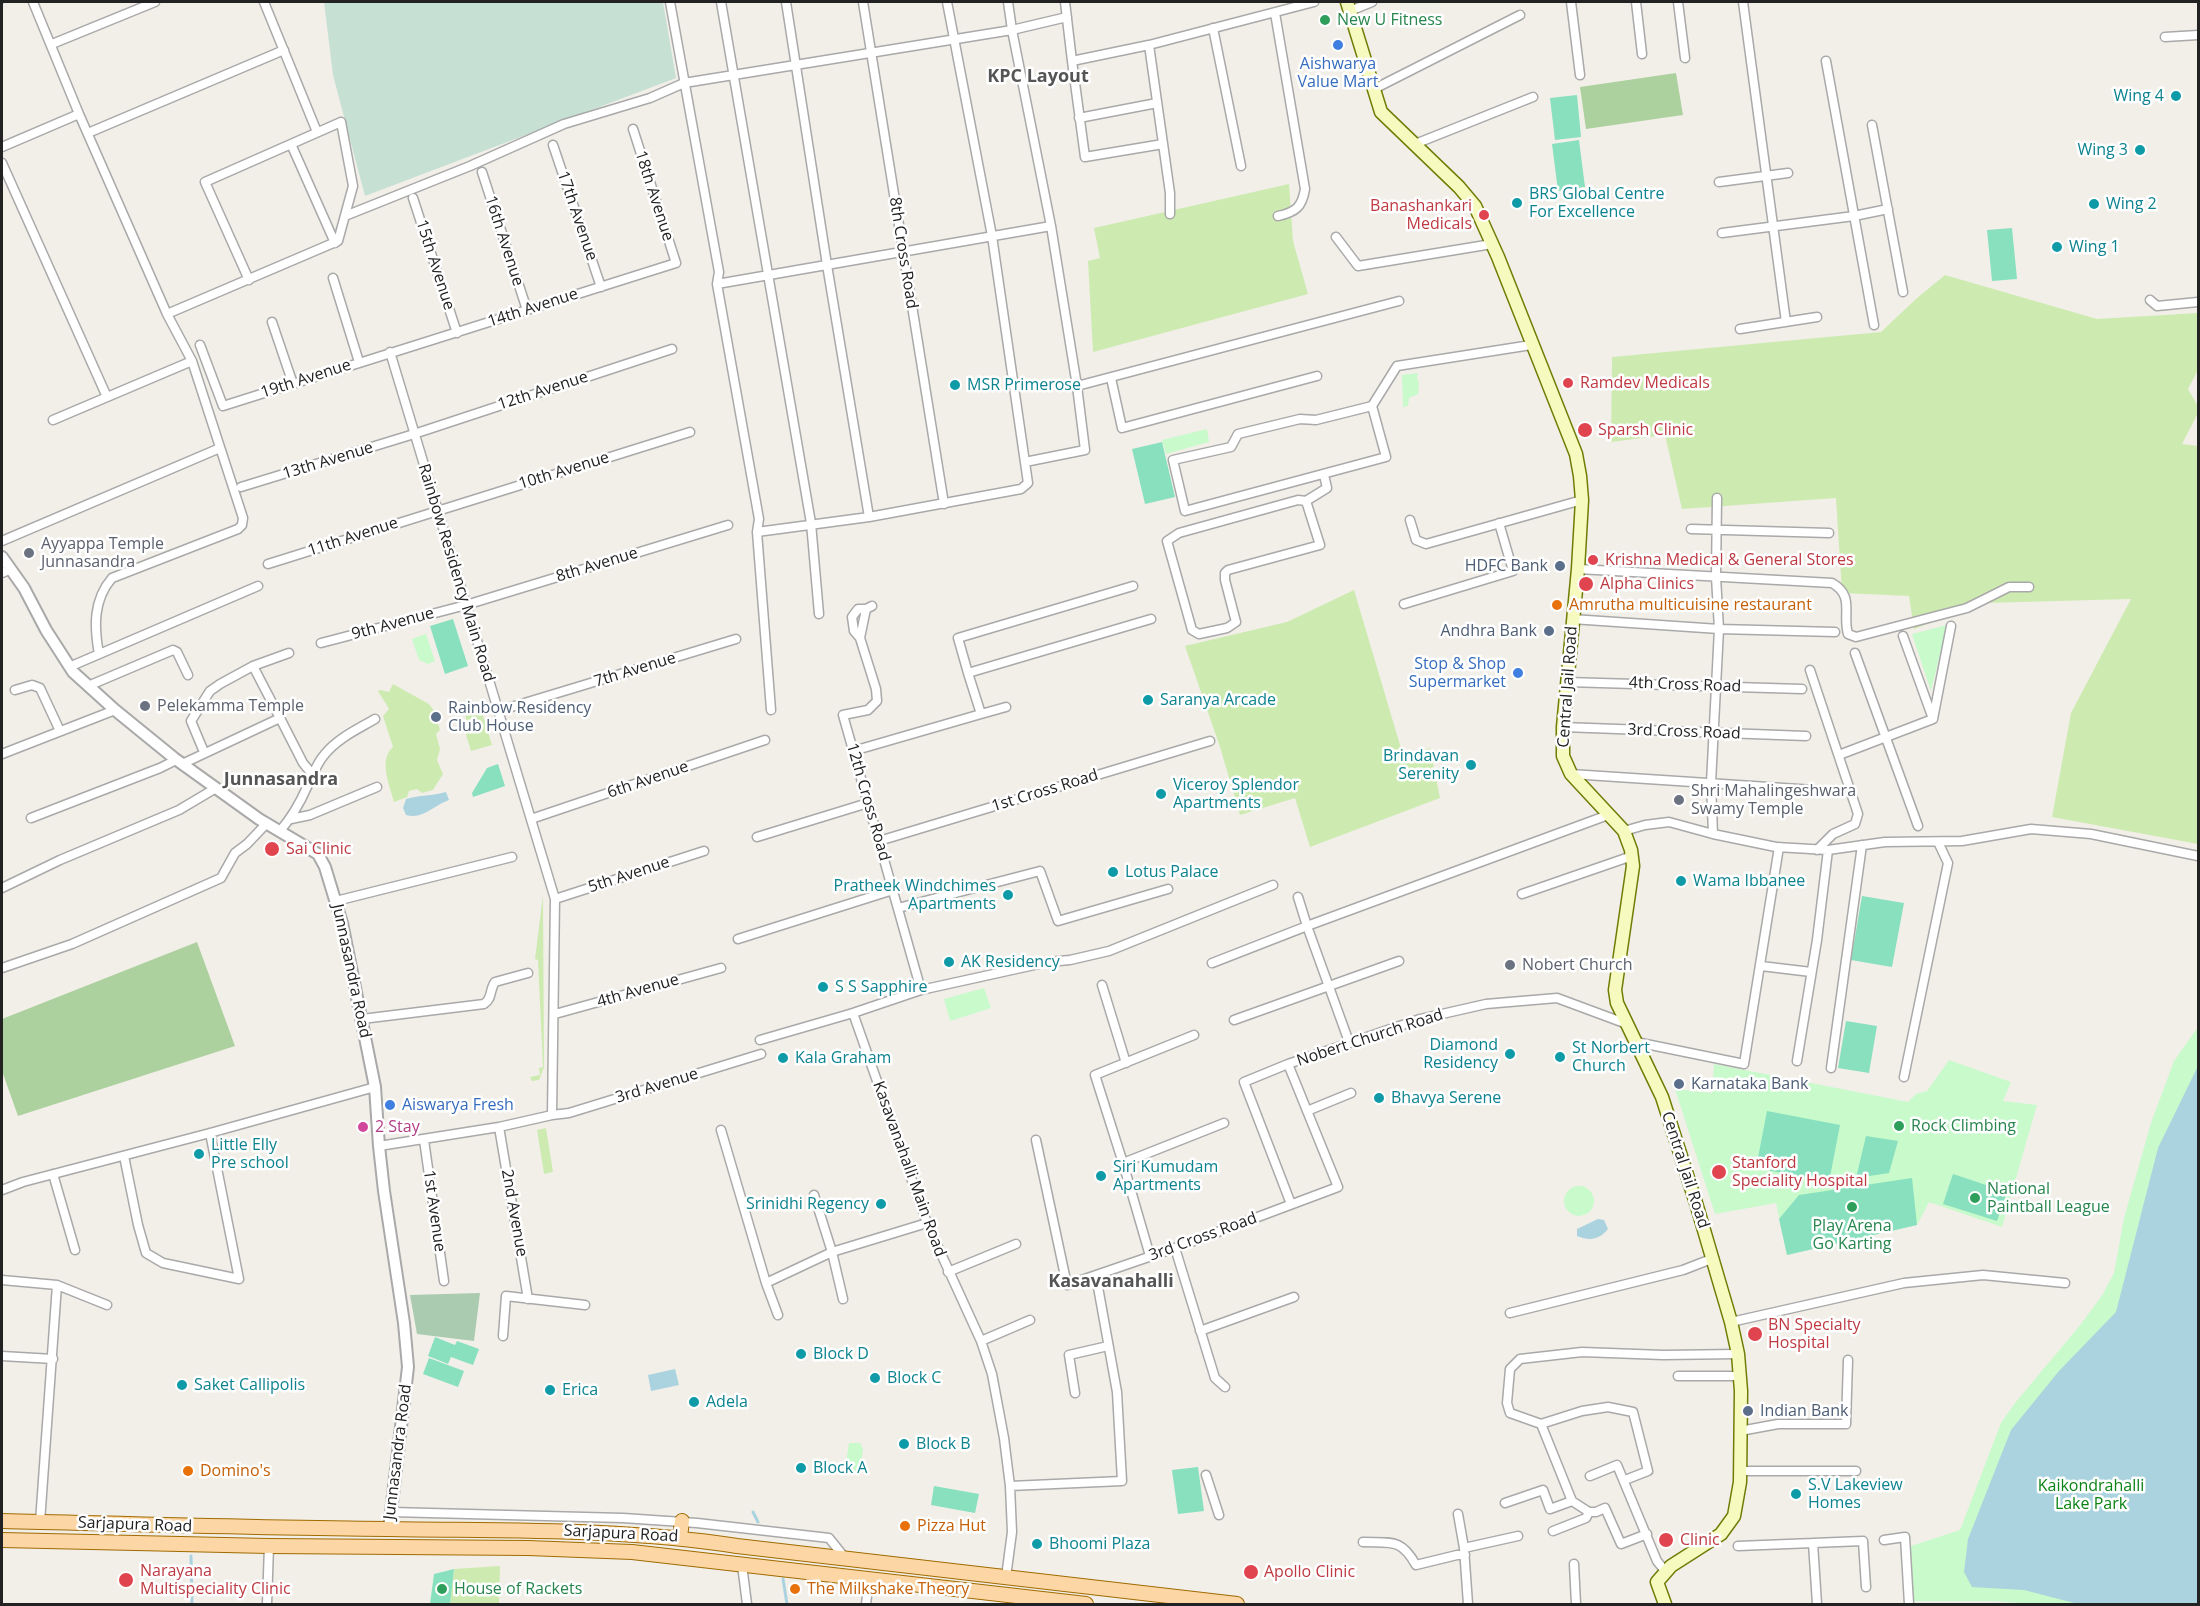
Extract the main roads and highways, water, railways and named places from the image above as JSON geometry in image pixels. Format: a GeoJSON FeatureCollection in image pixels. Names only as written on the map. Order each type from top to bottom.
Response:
{"type":"FeatureCollection","features":[{"type":"Feature","properties":{"kind":"main road","name":"Central Jail Road"},"geometry":{"type":"LineString","coordinates":[[1349,6],[1381,112],[1459,187],[1475,206],[1576,454],[1582,500],[1563,727],[1563,756],[1571,774],[1624,831],[1632,856],[1633,866],[1615,990],[1617,1003],[1662,1097],[1714,1258],[1738,1354],[1740,1377],[1740,1471],[1734,1516],[1720,1534],[1671,1566],[1657,1582],[1665,1605]]}},
{"type":"Feature","properties":{"kind":"main road","name":"Sarjapura Road"},"geometry":{"type":"LineString","coordinates":[[2,1521],[544,1530],[680,1537],[737,1546],[1237,1605]]}},
{"type":"Feature","properties":{"kind":"main road"},"geometry":{"type":"LineString","coordinates":[[680,1537],[682,1521]]}},
{"type":"Feature","properties":{"kind":"main road"},"geometry":{"type":"LineString","coordinates":[[528,1548],[529,1530]]}},
{"type":"Feature","properties":{"kind":"main road"},"geometry":{"type":"LineString","coordinates":[[543,1549],[544,1530]]}},
{"type":"Feature","properties":{"kind":"main road","name":"Sarjapura Road"},"geometry":{"type":"LineString","coordinates":[[2,1540],[269,1546],[528,1548],[633,1552],[1086,1605]]}},
{"type":"Feature","properties":{"kind":"water"},"geometry":{"type":"Polygon","coordinates":[[[446,792],[449,800],[423,814],[406,815],[403,808],[406,799],[446,792]]]}},
{"type":"Feature","properties":{"kind":"water","name":"Kaikondrahalli Lake Park"},"geometry":{"type":"Polygon","coordinates":[[[2198,1066],[2198,1604],[2078,1604],[2024,1590],[1972,1587],[1964,1572],[1968,1539],[2011,1430],[2059,1371],[2116,1312],[2158,1148],[2198,1066]]]}},
{"type":"Feature","properties":{"kind":"water"},"geometry":{"type":"Polygon","coordinates":[[[1598,1219],[1604,1220],[1608,1229],[1605,1233],[1586,1239],[1577,1236],[1577,1229],[1598,1219]]]}},
{"type":"Feature","properties":{"kind":"water"},"geometry":{"type":"Polygon","coordinates":[[[675,1369],[679,1385],[651,1391],[648,1375],[675,1369]]]}},
{"type":"Feature","properties":{"kind":"waterway"},"geometry":{"type":"LineString","coordinates":[[753,1512],[758,1522]]}},
{"type":"Feature","properties":{"kind":"waterway"},"geometry":{"type":"LineString","coordinates":[[191,1556],[192,1604]]}},
{"type":"Feature","properties":{"kind":"waterway"},"geometry":{"type":"LineString","coordinates":[[783,1579],[787,1604]]}},
{"type":"Feature","properties":{"kind":"place","name":"New U Fitness"},"geometry":{"type":"Point","coordinates":[1325,20]}},
{"type":"Feature","properties":{"kind":"place","name":"Aishwarya Value Mart"},"geometry":{"type":"Point","coordinates":[1338,45]}},
{"type":"Feature","properties":{"kind":"place","name":"Wing 4"},"geometry":{"type":"Point","coordinates":[2176,96]}},
{"type":"Feature","properties":{"kind":"place","name":"Wing 3"},"geometry":{"type":"Point","coordinates":[2140,150]}},
{"type":"Feature","properties":{"kind":"place","name":"BRS Global Centre For Excellence"},"geometry":{"type":"Point","coordinates":[1517,203]}},
{"type":"Feature","properties":{"kind":"place","name":"Wing 2"},"geometry":{"type":"Point","coordinates":[2094,204]}},
{"type":"Feature","properties":{"kind":"place","name":"Banashankari Medicals"},"geometry":{"type":"Point","coordinates":[1484,215]}},
{"type":"Feature","properties":{"kind":"place","name":"Wing 1"},"geometry":{"type":"Point","coordinates":[2057,247]}},
{"type":"Feature","properties":{"kind":"place","name":"Ramdev Medicals"},"geometry":{"type":"Point","coordinates":[1568,383]}},
{"type":"Feature","properties":{"kind":"place","name":"MSR Primerose"},"geometry":{"type":"Point","coordinates":[955,385]}},
{"type":"Feature","properties":{"kind":"place","name":"Sparsh Clinic"},"geometry":{"type":"Point","coordinates":[1585,430]}},
{"type":"Feature","properties":{"kind":"place","name":"Ayyappa Temple Junnasandra"},"geometry":{"type":"Point","coordinates":[29,553]}},
{"type":"Feature","properties":{"kind":"place","name":"Krishna Medical & General Stores"},"geometry":{"type":"Point","coordinates":[1593,560]}},
{"type":"Feature","properties":{"kind":"place","name":"HDFC Bank"},"geometry":{"type":"Point","coordinates":[1560,566]}},
{"type":"Feature","properties":{"kind":"place","name":"Alpha Clinics"},"geometry":{"type":"Point","coordinates":[1586,584]}},
{"type":"Feature","properties":{"kind":"place","name":"Amrutha multicuisine restaurant"},"geometry":{"type":"Point","coordinates":[1557,605]}},
{"type":"Feature","properties":{"kind":"place","name":"Andhra Bank"},"geometry":{"type":"Point","coordinates":[1549,631]}},
{"type":"Feature","properties":{"kind":"place","name":"Stop & Shop Supermarket"},"geometry":{"type":"Point","coordinates":[1518,673]}},
{"type":"Feature","properties":{"kind":"place","name":"Saranya Arcade"},"geometry":{"type":"Point","coordinates":[1148,700]}},
{"type":"Feature","properties":{"kind":"place","name":"Pelekamma Temple"},"geometry":{"type":"Point","coordinates":[145,706]}},
{"type":"Feature","properties":{"kind":"place","name":"Rainbow Residency Club House"},"geometry":{"type":"Point","coordinates":[436,717]}},
{"type":"Feature","properties":{"kind":"place","name":"Brindavan Serenity"},"geometry":{"type":"Point","coordinates":[1471,765]}},
{"type":"Feature","properties":{"kind":"place","name":"Viceroy Splendor Apartments"},"geometry":{"type":"Point","coordinates":[1161,794]}},
{"type":"Feature","properties":{"kind":"place","name":"Shri Mahalingeshwara Swamy Temple"},"geometry":{"type":"Point","coordinates":[1679,800]}},
{"type":"Feature","properties":{"kind":"place","name":"Sai Clinic"},"geometry":{"type":"Point","coordinates":[272,849]}},
{"type":"Feature","properties":{"kind":"place","name":"Lotus Palace"},"geometry":{"type":"Point","coordinates":[1113,872]}},
{"type":"Feature","properties":{"kind":"place","name":"Wama Ibbanee"},"geometry":{"type":"Point","coordinates":[1681,881]}},
{"type":"Feature","properties":{"kind":"place","name":"Pratheek Windchimes Apartments"},"geometry":{"type":"Point","coordinates":[1008,895]}},
{"type":"Feature","properties":{"kind":"place","name":"AK Residency"},"geometry":{"type":"Point","coordinates":[949,962]}},
{"type":"Feature","properties":{"kind":"place","name":"Nobert Church"},"geometry":{"type":"Point","coordinates":[1510,965]}},
{"type":"Feature","properties":{"kind":"place","name":"S S Sapphire"},"geometry":{"type":"Point","coordinates":[823,987]}},
{"type":"Feature","properties":{"kind":"place","name":"Diamond Residency"},"geometry":{"type":"Point","coordinates":[1510,1054]}},
{"type":"Feature","properties":{"kind":"place","name":"St Norbert Church"},"geometry":{"type":"Point","coordinates":[1560,1057]}},
{"type":"Feature","properties":{"kind":"place","name":"Kala Graham"},"geometry":{"type":"Point","coordinates":[783,1058]}},
{"type":"Feature","properties":{"kind":"place","name":"Karnataka Bank"},"geometry":{"type":"Point","coordinates":[1679,1084]}},
{"type":"Feature","properties":{"kind":"place","name":"Bhavya Serene"},"geometry":{"type":"Point","coordinates":[1379,1098]}},
{"type":"Feature","properties":{"kind":"place","name":"Aiswarya Fresh"},"geometry":{"type":"Point","coordinates":[390,1105]}},
{"type":"Feature","properties":{"kind":"place","name":"Rock Climbing"},"geometry":{"type":"Point","coordinates":[1899,1126]}},
{"type":"Feature","properties":{"kind":"place","name":"2 Stay"},"geometry":{"type":"Point","coordinates":[363,1127]}},
{"type":"Feature","properties":{"kind":"place","name":"Little Elly Pre school"},"geometry":{"type":"Point","coordinates":[199,1154]}},
{"type":"Feature","properties":{"kind":"place","name":"Stanford Speciality Hospital"},"geometry":{"type":"Point","coordinates":[1719,1172]}},
{"type":"Feature","properties":{"kind":"place","name":"Siri Kumudam Apartments"},"geometry":{"type":"Point","coordinates":[1101,1176]}},
{"type":"Feature","properties":{"kind":"place","name":"National Paintball League"},"geometry":{"type":"Point","coordinates":[1975,1198]}},
{"type":"Feature","properties":{"kind":"place","name":"Srinidhi Regency"},"geometry":{"type":"Point","coordinates":[881,1204]}},
{"type":"Feature","properties":{"kind":"place","name":"Play Arena Go Karting"},"geometry":{"type":"Point","coordinates":[1852,1207]}},
{"type":"Feature","properties":{"kind":"place","name":"BN Specialty Hospital"},"geometry":{"type":"Point","coordinates":[1755,1334]}},
{"type":"Feature","properties":{"kind":"place","name":"Block D"},"geometry":{"type":"Point","coordinates":[801,1354]}},
{"type":"Feature","properties":{"kind":"place","name":"Block C"},"geometry":{"type":"Point","coordinates":[875,1378]}},
{"type":"Feature","properties":{"kind":"place","name":"Saket Callipolis"},"geometry":{"type":"Point","coordinates":[182,1385]}},
{"type":"Feature","properties":{"kind":"place","name":"Erica"},"geometry":{"type":"Point","coordinates":[550,1390]}},
{"type":"Feature","properties":{"kind":"place","name":"Adela"},"geometry":{"type":"Point","coordinates":[694,1402]}},
{"type":"Feature","properties":{"kind":"place","name":"Indian Bank"},"geometry":{"type":"Point","coordinates":[1748,1411]}},
{"type":"Feature","properties":{"kind":"place","name":"Block B"},"geometry":{"type":"Point","coordinates":[904,1444]}},
{"type":"Feature","properties":{"kind":"place","name":"Block A"},"geometry":{"type":"Point","coordinates":[801,1468]}},
{"type":"Feature","properties":{"kind":"place","name":"Domino's"},"geometry":{"type":"Point","coordinates":[188,1471]}},
{"type":"Feature","properties":{"kind":"place","name":"S.V Lakeview Homes"},"geometry":{"type":"Point","coordinates":[1796,1494]}},
{"type":"Feature","properties":{"kind":"place","name":"Pizza Hut"},"geometry":{"type":"Point","coordinates":[905,1526]}},
{"type":"Feature","properties":{"kind":"place","name":"Clinic"},"geometry":{"type":"Point","coordinates":[1666,1540]}},
{"type":"Feature","properties":{"kind":"place","name":"Bhoomi Plaza"},"geometry":{"type":"Point","coordinates":[1037,1544]}},
{"type":"Feature","properties":{"kind":"place","name":"Apollo Clinic"},"geometry":{"type":"Point","coordinates":[1251,1572]}},
{"type":"Feature","properties":{"kind":"place","name":"Narayana Multispeciality Clinic"},"geometry":{"type":"Point","coordinates":[126,1580]}},
{"type":"Feature","properties":{"kind":"place","name":"House of Rackets"},"geometry":{"type":"Point","coordinates":[442,1589]}},
{"type":"Feature","properties":{"kind":"place","name":"The Milkshake Theory"},"geometry":{"type":"Point","coordinates":[795,1589]}},
{"type":"Feature","properties":{"kind":"district","name":"KPC Layout"},"geometry":{"type":"Point","coordinates":[1038,77]}},
{"type":"Feature","properties":{"kind":"district","name":"Junnasandra"},"geometry":{"type":"Point","coordinates":[281,780]}},
{"type":"Feature","properties":{"kind":"district","name":"Kasavanahalli"},"geometry":{"type":"Point","coordinates":[1111,1282]}}]}
